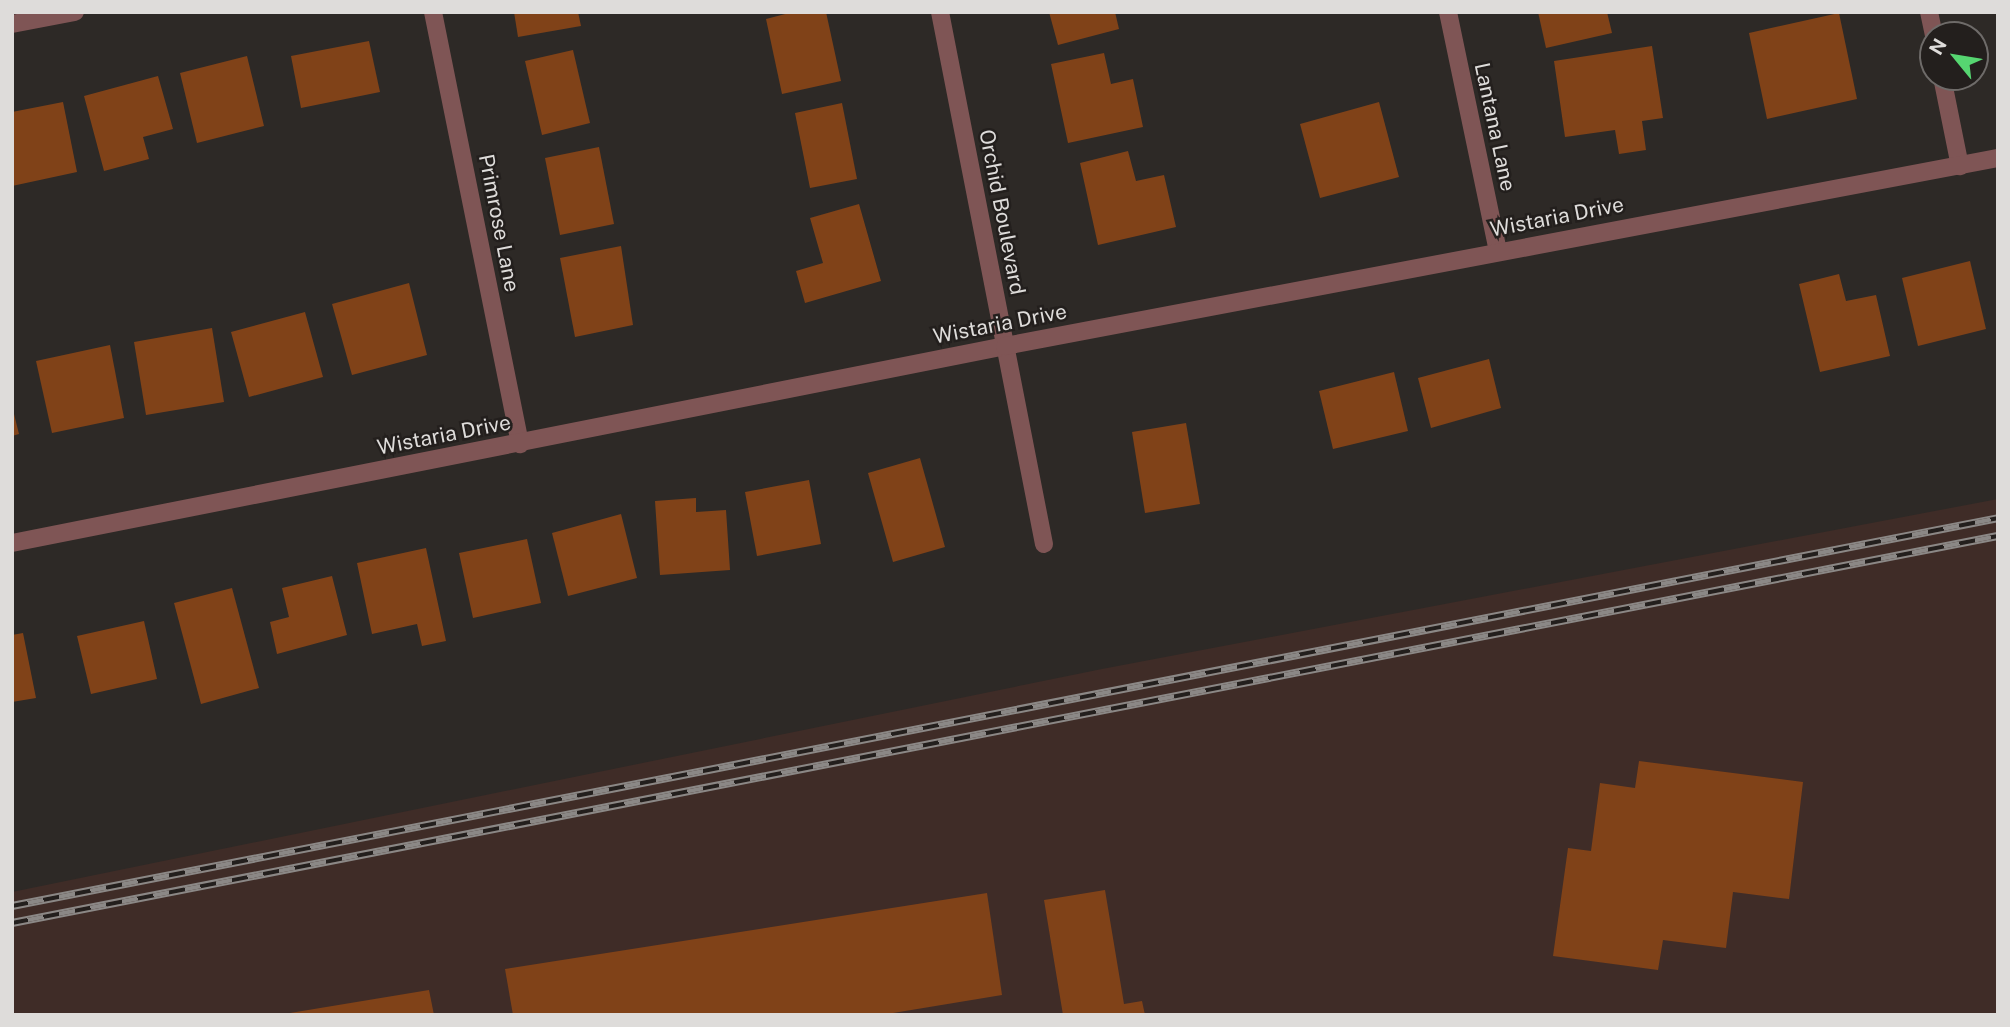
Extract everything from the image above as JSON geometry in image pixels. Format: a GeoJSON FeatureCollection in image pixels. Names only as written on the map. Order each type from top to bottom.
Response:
{"type":"FeatureCollection","features":[{"type":"Feature","properties":{"kind":"street"},"geometry":{"type":"LineString","coordinates":[[12,24],[75,12]]}},
{"type":"Feature","properties":{"kind":"street","name":"Primrose Lane"},"geometry":{"type":"LineString","coordinates":[[433,12],[520,444]]}},
{"type":"Feature","properties":{"kind":"street","name":"Orchid Boulevard"},"geometry":{"type":"LineString","coordinates":[[940,12],[1044,544]]}},
{"type":"Feature","properties":{"kind":"street","name":"Lantana Lane"},"geometry":{"type":"LineString","coordinates":[[1447,12],[1497,251]]}},
{"type":"Feature","properties":{"kind":"street"},"geometry":{"type":"LineString","coordinates":[[1945,91],[1960,166]]}},
{"type":"Feature","properties":{"kind":"street","name":"Wistaria Drive"},"geometry":{"type":"LineString","coordinates":[[12,542],[520,444],[1005,346],[1998,158]]}},
{"type":"Feature","properties":{"kind":"shaded area"},"geometry":{"type":"Polygon","coordinates":[[[1998,499],[1998,1015],[12,1015],[12,892],[1102,669],[1998,499]]]}},
{"type":"Feature","properties":{"kind":"building"},"geometry":{"type":"Polygon","coordinates":[[[514,12],[578,12],[581,26],[518,37],[514,12]]]}},
{"type":"Feature","properties":{"kind":"building"},"geometry":{"type":"Polygon","coordinates":[[[793,12],[826,12],[841,81],[782,94],[766,19],[793,12]]]}},
{"type":"Feature","properties":{"kind":"building"},"geometry":{"type":"Polygon","coordinates":[[[1049,12],[1115,12],[1119,29],[1058,45],[1049,12]]]}},
{"type":"Feature","properties":{"kind":"building"},"geometry":{"type":"Polygon","coordinates":[[[1538,12],[1607,12],[1612,33],[1546,48],[1538,12]]]}},
{"type":"Feature","properties":{"kind":"building"},"geometry":{"type":"Polygon","coordinates":[[[1839,13],[1857,99],[1767,119],[1749,33],[1839,13]]]}},
{"type":"Feature","properties":{"kind":"building"},"geometry":{"type":"Polygon","coordinates":[[[369,41],[380,92],[301,108],[291,56],[369,41]]]}},
{"type":"Feature","properties":{"kind":"building"},"geometry":{"type":"Polygon","coordinates":[[[1652,46],[1663,118],[1642,121],[1646,150],[1619,154],[1615,130],[1565,137],[1554,61],[1652,46]]]}},
{"type":"Feature","properties":{"kind":"building"},"geometry":{"type":"Polygon","coordinates":[[[573,50],[590,123],[542,135],[525,61],[573,50]]]}},
{"type":"Feature","properties":{"kind":"building"},"geometry":{"type":"Polygon","coordinates":[[[1104,53],[1111,84],[1133,79],[1143,127],[1068,143],[1051,64],[1104,53]]]}},
{"type":"Feature","properties":{"kind":"building"},"geometry":{"type":"Polygon","coordinates":[[[247,56],[264,126],[197,143],[180,73],[247,56]]]}},
{"type":"Feature","properties":{"kind":"building"},"geometry":{"type":"Polygon","coordinates":[[[158,76],[173,129],[143,137],[149,159],[104,171],[84,96],[158,76]]]}},
{"type":"Feature","properties":{"kind":"building"},"geometry":{"type":"Polygon","coordinates":[[[63,102],[77,172],[12,186],[12,112],[63,102]]]}},
{"type":"Feature","properties":{"kind":"building"},"geometry":{"type":"Polygon","coordinates":[[[1379,102],[1399,177],[1320,198],[1300,124],[1379,102]]]}},
{"type":"Feature","properties":{"kind":"building"},"geometry":{"type":"Polygon","coordinates":[[[842,103],[857,179],[810,188],[795,113],[842,103]]]}},
{"type":"Feature","properties":{"kind":"building"},"geometry":{"type":"Polygon","coordinates":[[[599,147],[614,224],[560,235],[545,158],[599,147]]]}},
{"type":"Feature","properties":{"kind":"building"},"geometry":{"type":"Polygon","coordinates":[[[1128,151],[1136,181],[1164,175],[1176,227],[1098,245],[1080,163],[1128,151]]]}},
{"type":"Feature","properties":{"kind":"building"},"geometry":{"type":"Polygon","coordinates":[[[859,204],[881,281],[805,303],[796,271],[823,263],[810,218],[859,204]]]}},
{"type":"Feature","properties":{"kind":"building"},"geometry":{"type":"Polygon","coordinates":[[[621,246],[633,325],[575,337],[560,258],[621,246]]]}},
{"type":"Feature","properties":{"kind":"building"},"geometry":{"type":"Polygon","coordinates":[[[1970,261],[1986,329],[1918,346],[1902,278],[1970,261]]]}},
{"type":"Feature","properties":{"kind":"building"},"geometry":{"type":"Polygon","coordinates":[[[1839,274],[1846,301],[1876,295],[1890,356],[1820,372],[1799,284],[1839,274]]]}},
{"type":"Feature","properties":{"kind":"building"},"geometry":{"type":"Polygon","coordinates":[[[409,283],[427,355],[352,375],[332,304],[409,283]]]}},
{"type":"Feature","properties":{"kind":"building"},"geometry":{"type":"Polygon","coordinates":[[[305,312],[323,377],[249,397],[231,332],[305,312]]]}},
{"type":"Feature","properties":{"kind":"building"},"geometry":{"type":"Polygon","coordinates":[[[212,328],[224,402],[146,415],[134,342],[212,328]]]}},
{"type":"Feature","properties":{"kind":"building"},"geometry":{"type":"Polygon","coordinates":[[[110,345],[124,418],[52,433],[36,361],[110,345]]]}},
{"type":"Feature","properties":{"kind":"building"},"geometry":{"type":"Polygon","coordinates":[[[1489,359],[1501,408],[1431,428],[1418,378],[1489,359]]]}},
{"type":"Feature","properties":{"kind":"building"},"geometry":{"type":"Polygon","coordinates":[[[1394,372],[1408,431],[1333,449],[1319,391],[1394,372]]]}},
{"type":"Feature","properties":{"kind":"building"},"geometry":{"type":"Polygon","coordinates":[[[12,406],[19,434],[12,436],[12,406]]]}},
{"type":"Feature","properties":{"kind":"building"},"geometry":{"type":"Polygon","coordinates":[[[1186,423],[1200,504],[1145,513],[1132,432],[1186,423]]]}},
{"type":"Feature","properties":{"kind":"building"},"geometry":{"type":"Polygon","coordinates":[[[920,458],[945,547],[893,562],[868,473],[920,458]]]}},
{"type":"Feature","properties":{"kind":"building"},"geometry":{"type":"Polygon","coordinates":[[[809,480],[821,544],[757,556],[745,492],[809,480]]]}},
{"type":"Feature","properties":{"kind":"building"},"geometry":{"type":"Polygon","coordinates":[[[696,498],[696,512],[726,510],[730,570],[660,575],[655,501],[696,498]]]}},
{"type":"Feature","properties":{"kind":"building"},"geometry":{"type":"Polygon","coordinates":[[[621,514],[637,578],[568,596],[552,533],[621,514]]]}},
{"type":"Feature","properties":{"kind":"building"},"geometry":{"type":"Polygon","coordinates":[[[527,539],[541,603],[473,618],[459,553],[527,539]]]}},
{"type":"Feature","properties":{"kind":"building"},"geometry":{"type":"Polygon","coordinates":[[[426,548],[446,641],[422,646],[417,624],[372,634],[357,563],[426,548]]]}},
{"type":"Feature","properties":{"kind":"building"},"geometry":{"type":"Polygon","coordinates":[[[332,576],[347,635],[277,654],[270,622],[289,617],[282,588],[332,576]]]}},
{"type":"Feature","properties":{"kind":"building"},"geometry":{"type":"Polygon","coordinates":[[[232,588],[259,688],[201,704],[174,603],[232,588]]]}},
{"type":"Feature","properties":{"kind":"building"},"geometry":{"type":"Polygon","coordinates":[[[144,621],[157,679],[91,694],[77,636],[144,621]]]}},
{"type":"Feature","properties":{"kind":"building"},"geometry":{"type":"Polygon","coordinates":[[[23,633],[36,698],[12,702],[12,635],[23,633]]]}},
{"type":"Feature","properties":{"kind":"building"},"geometry":{"type":"Polygon","coordinates":[[[1639,761],[1803,782],[1789,899],[1733,892],[1726,948],[1663,940],[1658,970],[1553,956],[1568,848],[1591,851],[1600,783],[1635,788],[1639,761]]]}},
{"type":"Feature","properties":{"kind":"building"},"geometry":{"type":"Polygon","coordinates":[[[1105,890],[1124,1004],[1142,1001],[1145,1015],[1063,1015],[1044,900],[1105,890]]]}},
{"type":"Feature","properties":{"kind":"building"},"geometry":{"type":"Polygon","coordinates":[[[987,893],[1002,995],[881,1015],[513,1015],[505,969],[987,893]]]}},
{"type":"Feature","properties":{"kind":"building"},"geometry":{"type":"Polygon","coordinates":[[[429,990],[434,1015],[290,1015],[290,1013],[429,990]]]}},
{"type":"Feature","properties":{"kind":"railway"},"geometry":{"type":"LineString","coordinates":[[12,906],[1998,518]]}},
{"type":"Feature","properties":{"kind":"railway"},"geometry":{"type":"LineString","coordinates":[[12,923],[1998,536]]}}]}
